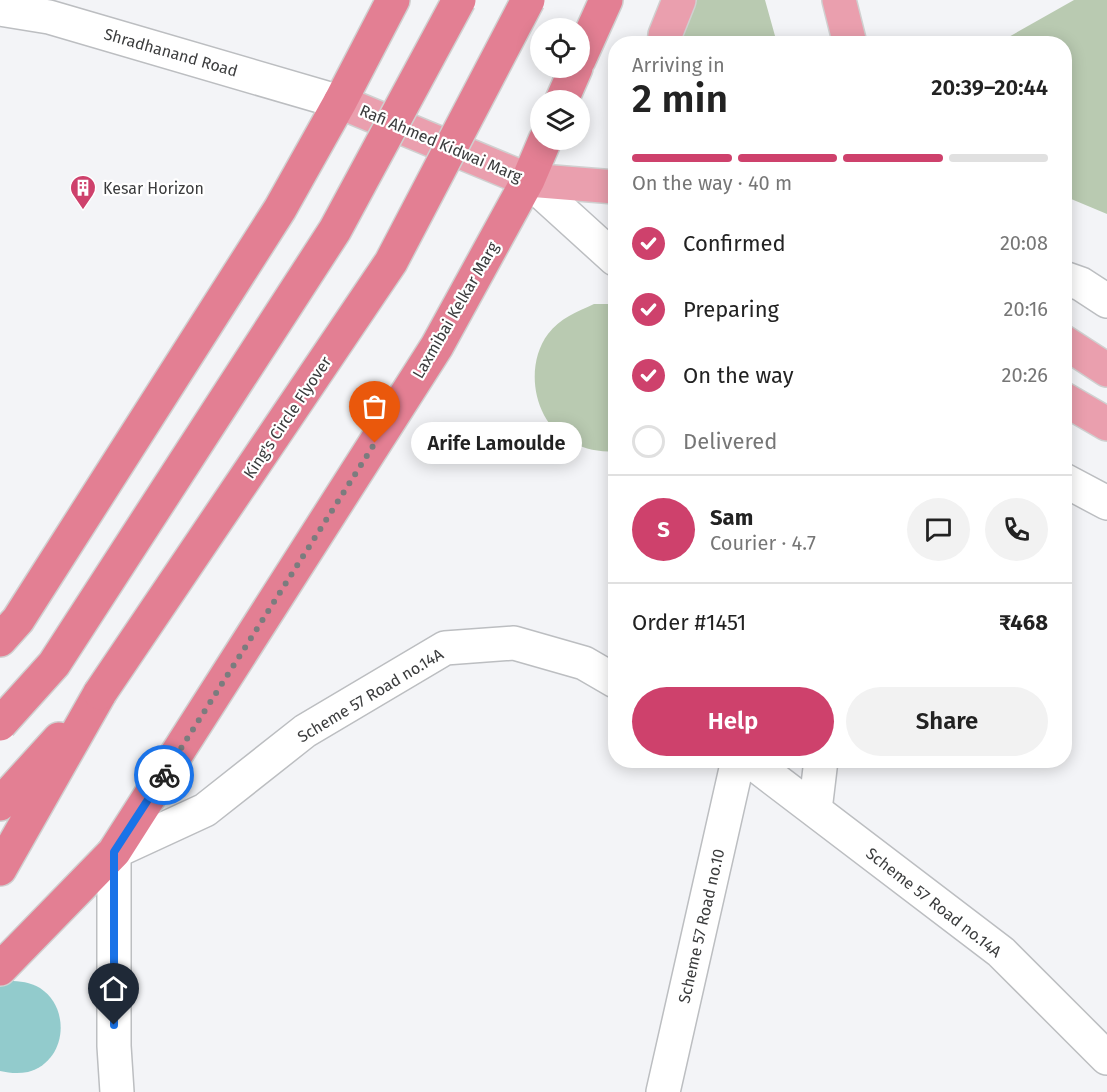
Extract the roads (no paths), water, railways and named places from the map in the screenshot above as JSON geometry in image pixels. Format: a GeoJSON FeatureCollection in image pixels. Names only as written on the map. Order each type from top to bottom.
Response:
{"type":"FeatureCollection","features":[{"type":"Feature","properties":{"kind":"highway"},"geometry":{"type":"LineString","coordinates":[[0,640],[18,620],[280,209],[340,102],[393,0]]}},
{"type":"Feature","properties":{"kind":"highway"},"geometry":{"type":"LineString","coordinates":[[0,724],[54,664],[335,231],[459,0]]}},
{"type":"Feature","properties":{"kind":"highway","name":"King's Circle Flyover"},"geometry":{"type":"LineString","coordinates":[[0,804],[100,693],[391,262],[528,0]]}},
{"type":"Feature","properties":{"kind":"highway"},"geometry":{"type":"LineString","coordinates":[[590,36],[606,0]]}},
{"type":"Feature","properties":{"kind":"highway","name":"Laxmibai Kelkar Marg"},"geometry":{"type":"LineString","coordinates":[[0,969],[114,852],[437,346],[528,180],[541,150]]}},
{"type":"Feature","properties":{"kind":"highway"},"geometry":{"type":"LineString","coordinates":[[0,869],[100,693]]}},
{"type":"Feature","properties":{"kind":"main road"},"geometry":{"type":"LineString","coordinates":[[665,36],[680,0]]}},
{"type":"Feature","properties":{"kind":"main road"},"geometry":{"type":"LineString","coordinates":[[839,0],[848,36]]}},
{"type":"Feature","properties":{"kind":"main road","name":"Rafi Ahmed Kidwai Marg"},"geometry":{"type":"LineString","coordinates":[[340,102],[528,180],[608,186]]}},
{"type":"Feature","properties":{"kind":"main road"},"geometry":{"type":"LineString","coordinates":[[1072,347],[1107,370]]}},
{"type":"Feature","properties":{"kind":"main road"},"geometry":{"type":"LineString","coordinates":[[1072,404],[1107,424]]}},
{"type":"Feature","properties":{"kind":"street","name":"Shradhanand Road"},"geometry":{"type":"LineString","coordinates":[[0,9],[50,17],[340,102]]}},
{"type":"Feature","properties":{"kind":"street"},"geometry":{"type":"LineString","coordinates":[[528,180],[608,253]]}},
{"type":"Feature","properties":{"kind":"street"},"geometry":{"type":"LineString","coordinates":[[1072,281],[1107,301]]}},
{"type":"Feature","properties":{"kind":"street"},"geometry":{"type":"LineString","coordinates":[[1072,484],[1107,503]]}},
{"type":"Feature","properties":{"kind":"street","name":"Scheme 57 Road no.14A"},"geometry":{"type":"LineString","coordinates":[[114,852],[205,810],[305,731],[445,648],[514,643],[584,663],[608,677]]}},
{"type":"Feature","properties":{"kind":"street","name":"Scheme 57 Road no.10"},"geometry":{"type":"LineString","coordinates":[[663,1092],[736,768]]}},
{"type":"Feature","properties":{"kind":"street","name":"Scheme 57 Road no.14A"},"geometry":{"type":"LineString","coordinates":[[759,768],[1001,952],[1107,1058]]}},
{"type":"Feature","properties":{"kind":"street"},"geometry":{"type":"LineString","coordinates":[[814,810],[820,768]]}},
{"type":"Feature","properties":{"kind":"street"},"geometry":{"type":"LineString","coordinates":[[114,852],[114,1046],[117,1092]]}},
{"type":"Feature","properties":{"kind":"water"},"geometry":{"type":"Polygon","coordinates":[[[9,981],[25,982],[40,988],[50,997],[57,1009],[60,1021],[57,1047],[41,1066],[28,1072],[0,1071],[0,984],[9,981]]]}},
{"type":"Feature","properties":{"kind":"place","name":"Kesar Horizon"},"geometry":{"type":"Point","coordinates":[83,211]}},
{"type":"Feature","properties":{"kind":"place","name":"Arife Lamoulde"},"geometry":{"type":"Point","coordinates":[375,443]}}]}
